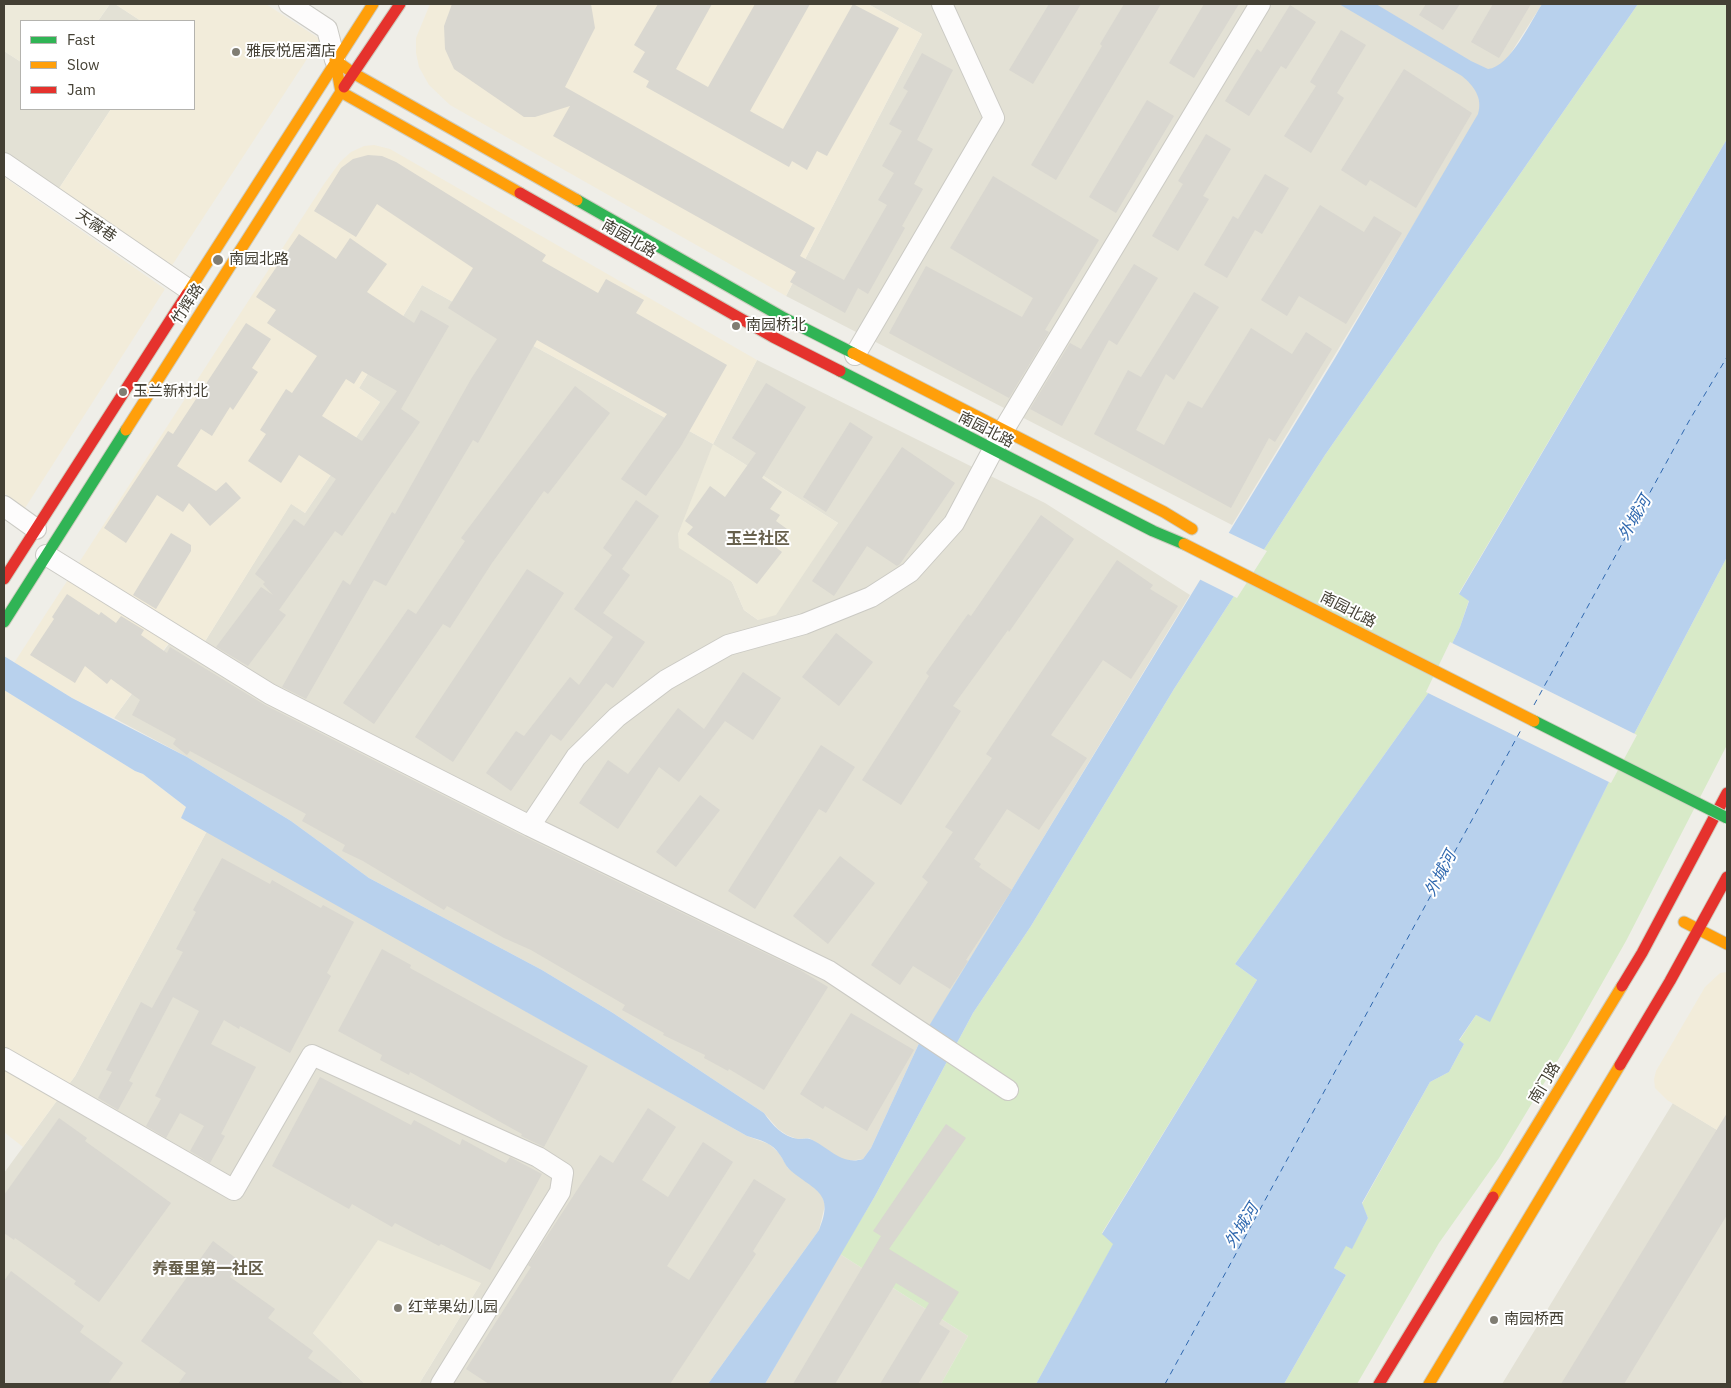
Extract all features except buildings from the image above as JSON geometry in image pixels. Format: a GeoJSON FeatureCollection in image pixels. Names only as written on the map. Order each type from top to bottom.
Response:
{"type":"FeatureCollection","features":[{"type":"Feature","properties":{"kind":"main road","name":"竹辉路"},"geometry":{"type":"LineString","coordinates":[[4,579],[188,289],[373,4]]}},
{"type":"Feature","properties":{"kind":"main road","name":"竹辉路"},"geometry":{"type":"LineString","coordinates":[[4,622],[353,73],[400,4]]}},
{"type":"Feature","properties":{"kind":"main road","name":"南园北路"},"geometry":{"type":"LineString","coordinates":[[335,60],[353,73],[698,270],[855,355],[1164,512],[1196,531]]}},
{"type":"Feature","properties":{"kind":"main road"},"geometry":{"type":"LineString","coordinates":[[335,60],[341,92]]}},
{"type":"Feature","properties":{"kind":"main road","name":"南园北路"},"geometry":{"type":"LineString","coordinates":[[341,92],[773,337],[993,451],[1153,531],[1184,544],[1727,818]]}},
{"type":"Feature","properties":{"kind":"main road","name":"南门路"},"geometry":{"type":"LineString","coordinates":[[1379,1384],[1665,912],[1724,795]]}},
{"type":"Feature","properties":{"kind":"main road"},"geometry":{"type":"LineString","coordinates":[[1429,1384],[1699,930],[1727,876]]}},
{"type":"Feature","properties":{"kind":"main road"},"geometry":{"type":"LineString","coordinates":[[1665,912],[1727,944]]}},
{"type":"Feature","properties":{"kind":"street"},"geometry":{"type":"LineString","coordinates":[[289,4],[327,28],[335,60]]}},
{"type":"Feature","properties":{"kind":"street"},"geometry":{"type":"LineString","coordinates":[[855,355],[994,118],[942,4]]}},
{"type":"Feature","properties":{"kind":"street"},"geometry":{"type":"LineString","coordinates":[[530,826],[576,757],[617,717],[666,680],[728,645],[804,624],[871,597],[910,572],[954,523],[1003,431],[1260,4]]}},
{"type":"Feature","properties":{"kind":"street","name":"天薇巷"},"geometry":{"type":"LineString","coordinates":[[4,163],[188,289]]}},
{"type":"Feature","properties":{"kind":"street"},"geometry":{"type":"LineString","coordinates":[[4,506],[36,529]]}},
{"type":"Feature","properties":{"kind":"street"},"geometry":{"type":"LineString","coordinates":[[46,556],[270,694],[530,826],[830,971],[923,1031],[1008,1090]]}},
{"type":"Feature","properties":{"kind":"street"},"geometry":{"type":"LineString","coordinates":[[4,1058],[234,1190],[312,1055],[538,1157],[563,1173],[560,1192],[440,1384]]}},
{"type":"Feature","properties":{"kind":"shaded area"},"geometry":{"type":"Polygon","coordinates":[[[4,4],[110,4],[99,20],[20,20],[20,61],[4,51],[4,4]]]}},
{"type":"Feature","properties":{"kind":"shaded area"},"geometry":{"type":"Polygon","coordinates":[[[110,4],[115,4],[139,20],[99,20],[110,4]]]}},
{"type":"Feature","properties":{"kind":"shaded area"},"geometry":{"type":"Polygon","coordinates":[[[115,4],[266,4],[320,39],[169,270],[56,193],[110,110],[195,110],[195,20],[139,20],[115,4]]]}},
{"type":"Feature","properties":{"kind":"shaded area"},"geometry":{"type":"Polygon","coordinates":[[[430,4],[868,4],[922,34],[786,296],[450,105],[429,85],[419,67],[416,53],[416,38],[430,4]]]}},
{"type":"Feature","properties":{"kind":"shaded area"},"geometry":{"type":"Polygon","coordinates":[[[868,4],[1542,4],[1509,56],[1470,131],[1232,525],[786,296],[922,34],[868,4]]]}},
{"type":"Feature","properties":{"kind":"shaded area"},"geometry":{"type":"Polygon","coordinates":[[[4,51],[20,61],[20,110],[110,110],[56,193],[4,156],[4,51]]]}},
{"type":"Feature","properties":{"kind":"shaded area"},"geometry":{"type":"Polygon","coordinates":[[[374,145],[390,149],[757,360],[713,444],[422,285],[359,388],[380,402],[305,513],[291,504],[199,651],[173,637],[114,718],[72,698],[14,663],[324,184],[340,162],[351,152],[364,146],[374,145]]]}},
{"type":"Feature","properties":{"kind":"shaded area"},"geometry":{"type":"Polygon","coordinates":[[[4,177],[165,289],[25,508],[4,493],[4,177]]]}},
{"type":"Feature","properties":{"kind":"shaded area"},"geometry":{"type":"Polygon","coordinates":[[[422,285],[713,444],[757,360],[1045,503],[1190,595],[927,1030],[199,651],[291,503],[305,513],[380,402],[359,388],[422,285]],[[727,453],[678,534],[732,582],[744,610],[758,620],[838,523],[727,453]]]}},
{"type":"Feature","properties":{"kind":"shaded area"},"geometry":{"type":"Polygon","coordinates":[[[713,444],[838,523],[776,615],[758,620],[744,610],[732,582],[679,548],[678,534],[713,444]]]}},
{"type":"Feature","properties":{"kind":"shaded area"},"geometry":{"type":"Polygon","coordinates":[[[171,641],[834,984],[921,1039],[871,1148],[863,1159],[849,1161],[839,1158],[809,1138],[797,1139],[787,1135],[778,1129],[764,1113],[613,1013],[542,970],[369,878],[291,821],[187,757],[114,718],[171,641]]]}},
{"type":"Feature","properties":{"kind":"shaded area"},"geometry":{"type":"Polygon","coordinates":[[[4,690],[135,771],[143,774],[187,808],[181,818],[207,831],[75,1076],[23,1147],[4,1132],[4,690]]]}},
{"type":"Feature","properties":{"kind":"shaded area"},"geometry":{"type":"Polygon","coordinates":[[[207,831],[747,1136],[769,1144],[779,1153],[788,1168],[814,1186],[822,1196],[825,1205],[819,1230],[708,1384],[419,1384],[481,1283],[313,1333],[365,1384],[4,1384],[4,1173],[75,1076],[207,831]]]}},
{"type":"Feature","properties":{"kind":"shaded area"},"geometry":{"type":"Polygon","coordinates":[[[1727,972],[1727,1136],[1667,1100],[1655,1088],[1654,1079],[1656,1071],[1705,987],[1720,973],[1727,972]]]}},
{"type":"Feature","properties":{"kind":"shaded area"},"geometry":{"type":"Polygon","coordinates":[[[1673,1103],[1727,1136],[1727,1384],[1502,1384],[1673,1103]]]}},
{"type":"Feature","properties":{"kind":"shaded area","name":"红苹果幼儿园"},"geometry":{"type":"Polygon","coordinates":[[[378,1240],[481,1283],[419,1384],[365,1384],[313,1333],[378,1240]]]}},
{"type":"Feature","properties":{"kind":"shaded area"},"geometry":{"type":"Polygon","coordinates":[[[840,1254],[968,1336],[941,1384],[765,1384],[840,1254]]]}},
{"type":"Feature","properties":{"kind":"green space"},"geometry":{"type":"Polygon","coordinates":[[[1638,4],[1727,4],[1727,139],[1459,593],[1469,600],[1460,627],[1429,692],[1235,964],[1257,980],[1102,1233],[1114,1243],[1036,1384],[941,1384],[968,1336],[840,1254],[875,1196],[973,1013],[1031,926],[1174,689],[1325,455],[1638,4]]]}},
{"type":"Feature","properties":{"kind":"green space"},"geometry":{"type":"Polygon","coordinates":[[[1727,557],[1727,745],[1626,941],[1567,1045],[1499,1158],[1439,1243],[1357,1384],[1284,1384],[1346,1275],[1334,1268],[1346,1245],[1352,1248],[1368,1218],[1362,1204],[1430,1082],[1449,1072],[1464,1044],[1459,1041],[1476,1015],[1489,1021],[1611,778],[1727,557]]]}},
{"type":"Feature","properties":{"kind":"water"},"geometry":{"type":"Polygon","coordinates":[[[1339,4],[1376,4],[1471,61],[1488,69],[1496,66],[1512,52],[1542,4],[1638,4],[1325,455],[1174,689],[1031,926],[973,1013],[875,1196],[765,1384],[708,1384],[819,1230],[824,1217],[825,1207],[819,1193],[789,1169],[777,1151],[770,1145],[747,1136],[181,818],[186,807],[143,774],[135,771],[4,690],[4,656],[72,698],[187,757],[291,821],[369,878],[542,970],[613,1013],[764,1113],[774,1126],[787,1136],[798,1139],[810,1139],[841,1158],[848,1160],[863,1159],[871,1148],[921,1039],[1335,358],[1478,114],[1479,103],[1476,93],[1462,76],[1339,4]]]}},
{"type":"Feature","properties":{"kind":"water","name":"外城河"},"geometry":{"type":"Polygon","coordinates":[[[1727,139],[1727,557],[1611,778],[1490,1022],[1476,1015],[1459,1040],[1464,1044],[1449,1072],[1430,1082],[1362,1203],[1368,1218],[1352,1249],[1346,1246],[1334,1268],[1346,1275],[1284,1384],[1036,1384],[1113,1244],[1102,1234],[1257,980],[1235,964],[1429,692],[1460,627],[1469,601],[1459,594],[1727,139]]]}},
{"type":"Feature","properties":{"kind":"pier"},"geometry":{"type":"Polygon","coordinates":[[[1225,531],[1267,551],[1237,598],[1197,578],[1225,531]]]}},
{"type":"Feature","properties":{"kind":"pier"},"geometry":{"type":"Polygon","coordinates":[[[1450,642],[1637,735],[1611,783],[1426,692],[1450,642]]]}},
{"type":"Feature","properties":{"kind":"ferry route"},"geometry":{"type":"LineString","coordinates":[[1534,705],[1689,421],[1727,357]]}},
{"type":"Feature","properties":{"kind":"ferry route"},"geometry":{"type":"LineString","coordinates":[[1165,1384],[1522,728]]}},
{"type":"Feature","properties":{"kind":"traffic: fast"},"geometry":{"type":"LineString","coordinates":[[577,200],[784,318],[853,353]]}},
{"type":"Feature","properties":{"kind":"traffic: fast"},"geometry":{"type":"LineString","coordinates":[[840,371],[1153,531],[1184,544]]}},
{"type":"Feature","properties":{"kind":"traffic: fast"},"geometry":{"type":"LineString","coordinates":[[4,622],[126,430]]}},
{"type":"Feature","properties":{"kind":"traffic: fast"},"geometry":{"type":"LineString","coordinates":[[1534,721],[1727,818]]}},
{"type":"Feature","properties":{"kind":"traffic: slow"},"geometry":{"type":"LineString","coordinates":[[187,294],[373,4]]}},
{"type":"Feature","properties":{"kind":"traffic: slow"},"geometry":{"type":"LineString","coordinates":[[335,60],[341,92],[520,193]]}},
{"type":"Feature","properties":{"kind":"traffic: slow"},"geometry":{"type":"LineString","coordinates":[[335,60],[353,73],[577,200]]}},
{"type":"Feature","properties":{"kind":"traffic: slow"},"geometry":{"type":"LineString","coordinates":[[126,430],[344,87]]}},
{"type":"Feature","properties":{"kind":"traffic: slow"},"geometry":{"type":"LineString","coordinates":[[853,353],[1164,512],[1192,529]]}},
{"type":"Feature","properties":{"kind":"traffic: slow"},"geometry":{"type":"LineString","coordinates":[[1184,544],[1534,721]]}},
{"type":"Feature","properties":{"kind":"traffic: slow"},"geometry":{"type":"LineString","coordinates":[[1684,922],[1727,944]]}},
{"type":"Feature","properties":{"kind":"traffic: slow"},"geometry":{"type":"LineString","coordinates":[[1493,1197],[1622,986]]}},
{"type":"Feature","properties":{"kind":"traffic: slow"},"geometry":{"type":"LineString","coordinates":[[1429,1384],[1620,1065]]}},
{"type":"Feature","properties":{"kind":"traffic: jam"},"geometry":{"type":"LineString","coordinates":[[344,87],[400,4]]}},
{"type":"Feature","properties":{"kind":"traffic: jam"},"geometry":{"type":"LineString","coordinates":[[520,193],[773,337],[840,371]]}},
{"type":"Feature","properties":{"kind":"traffic: jam"},"geometry":{"type":"LineString","coordinates":[[4,579],[187,294]]}},
{"type":"Feature","properties":{"kind":"traffic: jam"},"geometry":{"type":"LineString","coordinates":[[1622,986],[1642,953],[1727,793]]}},
{"type":"Feature","properties":{"kind":"traffic: jam"},"geometry":{"type":"LineString","coordinates":[[1620,1065],[1670,981],[1727,877]]}},
{"type":"Feature","properties":{"kind":"traffic: jam"},"geometry":{"type":"LineString","coordinates":[[1379,1384],[1493,1197]]}},
{"type":"Feature","properties":{"kind":"place","name":"雅辰悦居酒店"},"geometry":{"type":"Point","coordinates":[236,52]}},
{"type":"Feature","properties":{"kind":"place","name":"南园北路"},"geometry":{"type":"Point","coordinates":[218,260]}},
{"type":"Feature","properties":{"kind":"place","name":"南园桥北"},"geometry":{"type":"Point","coordinates":[736,326]}},
{"type":"Feature","properties":{"kind":"place","name":"玉兰新村北"},"geometry":{"type":"Point","coordinates":[123,392]}},
{"type":"Feature","properties":{"kind":"place","name":"红苹果幼儿园"},"geometry":{"type":"Point","coordinates":[398,1308]}},
{"type":"Feature","properties":{"kind":"place","name":"南园桥西"},"geometry":{"type":"Point","coordinates":[1494,1320]}},
{"type":"Feature","properties":{"kind":"district","name":"玉兰社区"},"geometry":{"type":"Point","coordinates":[758,539]}},
{"type":"Feature","properties":{"kind":"district","name":"养蚕里第一社区"},"geometry":{"type":"Point","coordinates":[208,1269]}}]}
